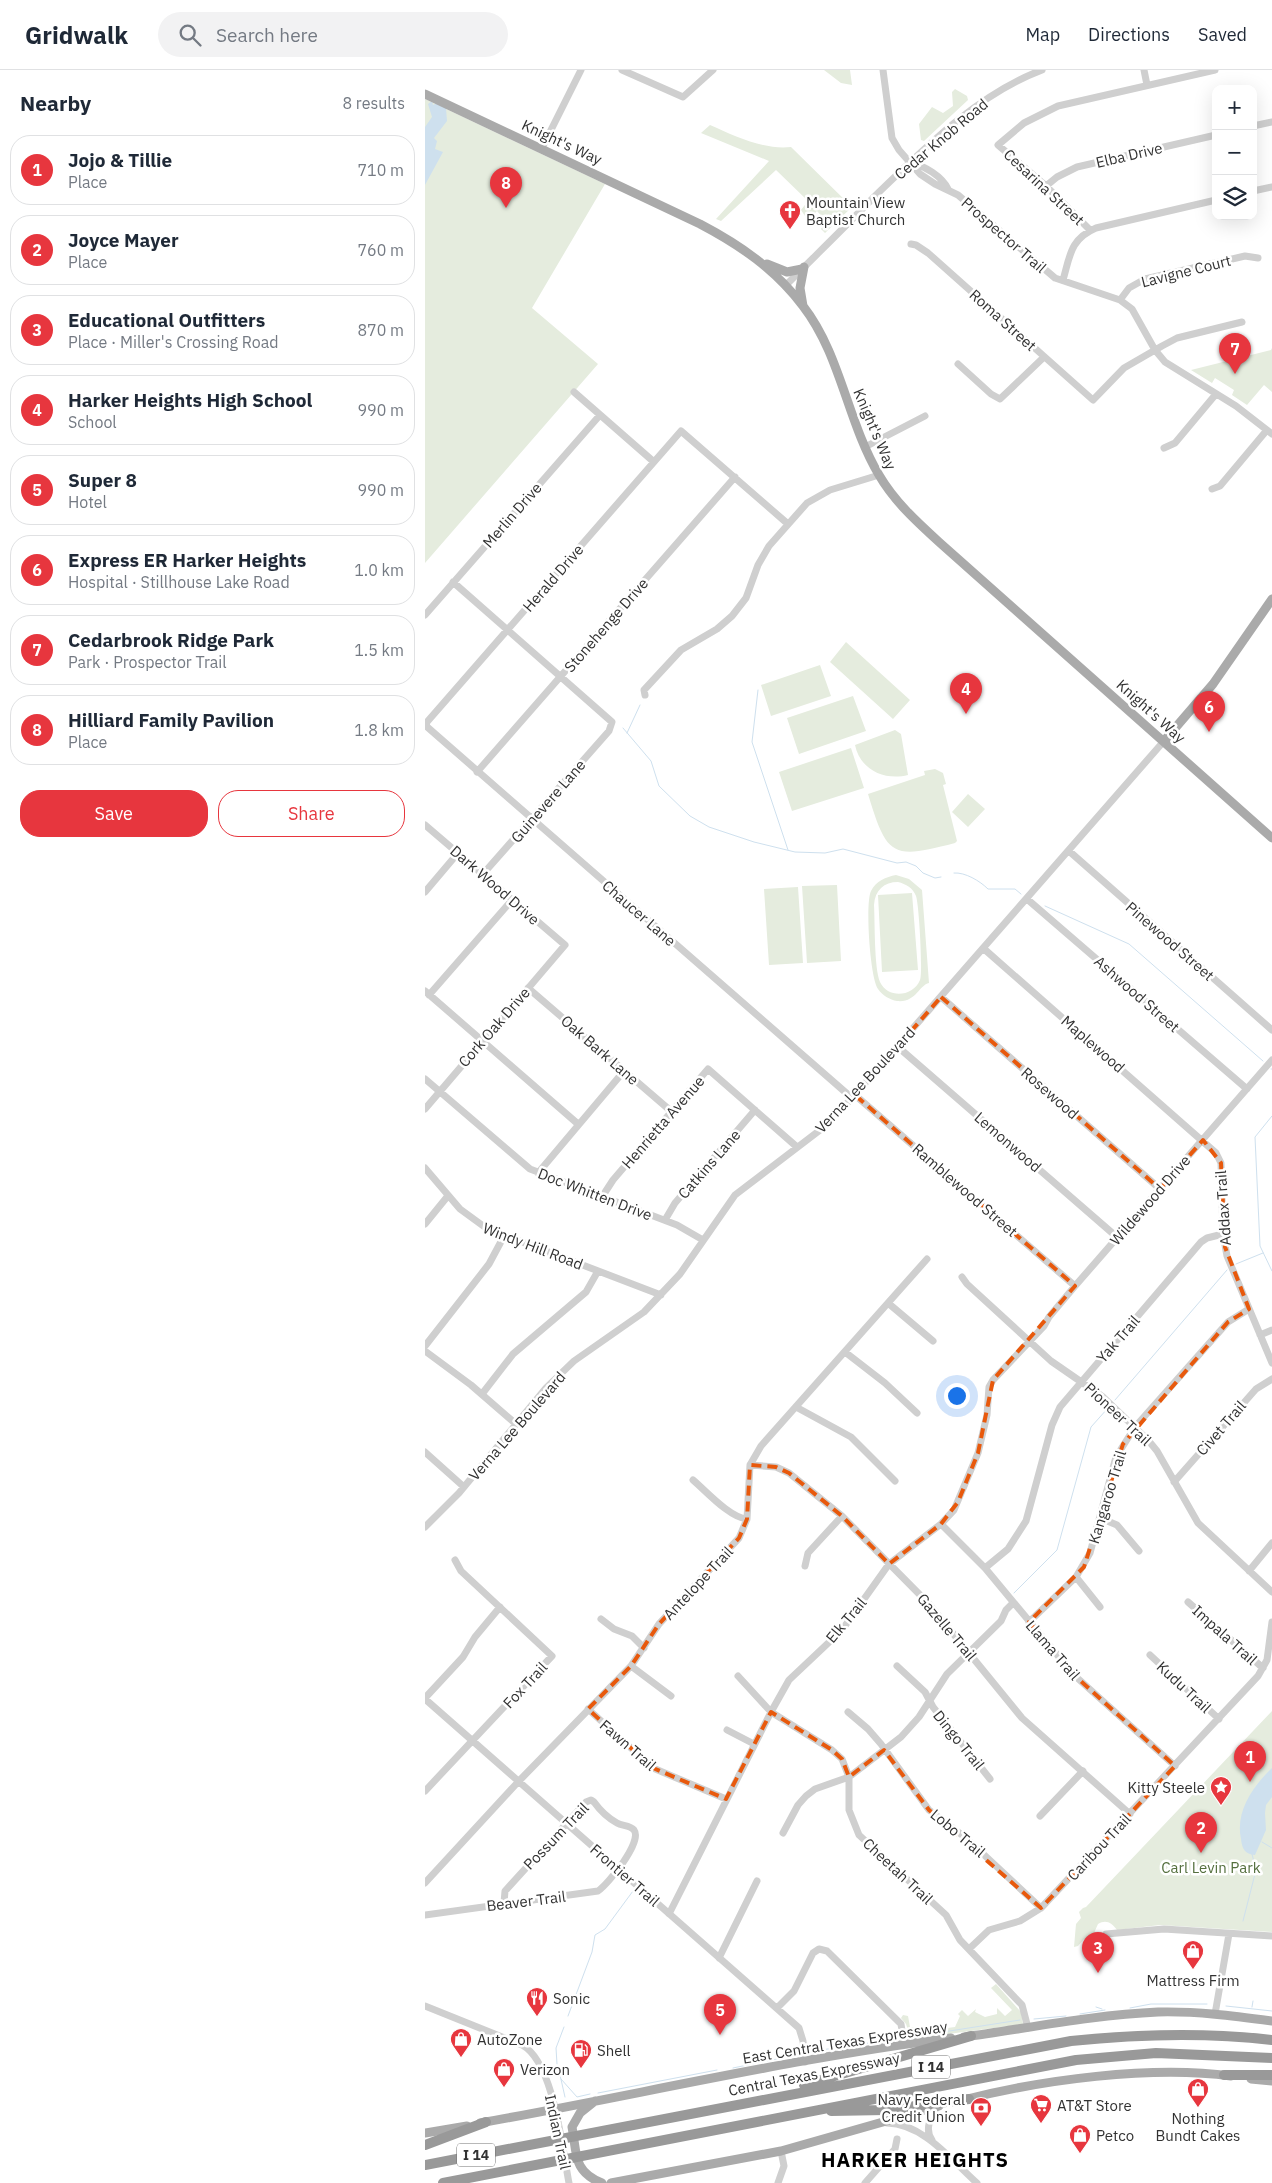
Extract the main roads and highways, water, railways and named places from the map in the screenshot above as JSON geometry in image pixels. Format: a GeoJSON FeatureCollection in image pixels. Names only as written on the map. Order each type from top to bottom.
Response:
{"type":"FeatureCollection","features":[{"type":"Feature","properties":{"kind":"highway","name":"Central Texas Expressway"},"geometry":{"type":"LineString","coordinates":[[425,2165],[785,2094],[1023,2049],[1090,2039],[1185,2034],[1272,2040]]}},
{"type":"Feature","properties":{"kind":"highway"},"geometry":{"type":"LineString","coordinates":[[785,2094],[801,2086],[971,2036]]}},
{"type":"Feature","properties":{"kind":"highway","name":"I 14"},"geometry":{"type":"LineString","coordinates":[[443,2183],[1021,2070],[1110,2055],[1192,2053],[1272,2058]]}},
{"type":"Feature","properties":{"kind":"highway"},"geometry":{"type":"LineString","coordinates":[[1224,2075],[1272,2075]]}},
{"type":"Feature","properties":{"kind":"highway"},"geometry":{"type":"LineString","coordinates":[[803,2112],[885,2110],[969,2099]]}},
{"type":"Feature","properties":{"kind":"highway"},"geometry":{"type":"LineString","coordinates":[[425,2145],[486,2122]]}},
{"type":"Feature","properties":{"kind":"main road","name":"Knight's Way"},"geometry":{"type":"LineString","coordinates":[[425,94],[700,224],[737,244],[761,262],[803,306],[827,348],[865,447],[879,475],[920,524],[1272,838]]}},
{"type":"Feature","properties":{"kind":"main road"},"geometry":{"type":"LineString","coordinates":[[761,262],[783,272],[803,268],[800,288],[803,306]]}},
{"type":"Feature","properties":{"kind":"main road"},"geometry":{"type":"LineString","coordinates":[[1164,742],[1213,684],[1272,599]]}},
{"type":"Feature","properties":{"kind":"main road","name":"East Central Texas Expressway"},"geometry":{"type":"LineString","coordinates":[[425,2134],[595,2100],[903,2044],[1028,2028],[1072,2020],[1150,2013],[1215,2014],[1272,2021]]}},
{"type":"Feature","properties":{"kind":"main road"},"geometry":{"type":"LineString","coordinates":[[611,2183],[781,2151],[969,2099],[1065,2081],[1118,2075],[1224,2075],[1272,2082]]}},
{"type":"Feature","properties":{"kind":"main road"},"geometry":{"type":"LineString","coordinates":[[595,2100],[580,2113],[572,2127],[582,2172],[587,2177],[602,2183]]}},
{"type":"Feature","properties":{"kind":"water"},"geometry":{"type":"Polygon","coordinates":[[[432,101],[433,105],[437,103],[446,108],[447,121],[434,138],[437,141],[435,149],[443,152],[425,185],[425,127],[432,117],[428,104],[432,101]]]}},
{"type":"Feature","properties":{"kind":"water"},"geometry":{"type":"Polygon","coordinates":[[[1272,1768],[1272,1797],[1266,1805],[1266,1830],[1255,1855],[1246,1852],[1242,1846],[1241,1819],[1243,1809],[1252,1791],[1272,1768]]]}},
{"type":"Feature","properties":{"kind":"waterway"},"geometry":{"type":"LineString","coordinates":[[758,690],[752,742],[788,850]]}},
{"type":"Feature","properties":{"kind":"waterway"},"geometry":{"type":"LineString","coordinates":[[627,733],[640,705]]}},
{"type":"Feature","properties":{"kind":"waterway"},"geometry":{"type":"LineString","coordinates":[[623,728],[651,761],[659,786],[690,816],[709,827],[754,842],[795,852],[825,853],[843,849],[897,863],[906,862],[916,866],[923,873],[935,878],[941,877]]}},
{"type":"Feature","properties":{"kind":"waterway"},"geometry":{"type":"LineString","coordinates":[[954,873],[972,878],[988,889],[1015,889],[1021,894]]}},
{"type":"Feature","properties":{"kind":"waterway"},"geometry":{"type":"LineString","coordinates":[[1045,906],[1129,944],[1263,1061]]}},
{"type":"Feature","properties":{"kind":"waterway"},"geometry":{"type":"LineString","coordinates":[[1272,1116],[1255,1137],[1260,1246],[1272,1271]]}},
{"type":"Feature","properties":{"kind":"waterway"},"geometry":{"type":"LineString","coordinates":[[1236,1264],[1263,1253]]}},
{"type":"Feature","properties":{"kind":"waterway"},"geometry":{"type":"LineString","coordinates":[[1115,1400],[1227,1270]]}},
{"type":"Feature","properties":{"kind":"waterway"},"geometry":{"type":"LineString","coordinates":[[1014,1593],[1057,1550],[1091,1427],[1108,1408]]}},
{"type":"Feature","properties":{"kind":"waterway"},"geometry":{"type":"LineString","coordinates":[[1262,1842],[1272,1848]]}},
{"type":"Feature","properties":{"kind":"waterway"},"geometry":{"type":"LineString","coordinates":[[1243,1921],[1256,1870],[1252,1854]]}},
{"type":"Feature","properties":{"kind":"waterway"},"geometry":{"type":"LineString","coordinates":[[568,2016],[592,1952],[595,1935],[605,1929],[633,1891]]}},
{"type":"Feature","properties":{"kind":"waterway"},"geometry":{"type":"LineString","coordinates":[[1252,2007],[1253,2001]]}},
{"type":"Feature","properties":{"kind":"waterway"},"geometry":{"type":"LineString","coordinates":[[1130,2008],[1151,2004],[1207,2004]]}},
{"type":"Feature","properties":{"kind":"waterway"},"geometry":{"type":"LineString","coordinates":[[1226,2006],[1272,2011]]}},
{"type":"Feature","properties":{"kind":"waterway"},"geometry":{"type":"LineString","coordinates":[[1096,2007],[1102,2009]]}},
{"type":"Feature","properties":{"kind":"waterway"},"geometry":{"type":"LineString","coordinates":[[1080,2014],[1105,2010]]}},
{"type":"Feature","properties":{"kind":"waterway"},"geometry":{"type":"LineString","coordinates":[[1034,2019],[1066,2016]]}},
{"type":"Feature","properties":{"kind":"waterway"},"geometry":{"type":"LineString","coordinates":[[911,2037],[1020,2020]]}},
{"type":"Feature","properties":{"kind":"waterway"},"geometry":{"type":"LineString","coordinates":[[557,2064],[556,2048],[564,2027]]}},
{"type":"Feature","properties":{"kind":"waterway"},"geometry":{"type":"LineString","coordinates":[[810,2047],[821,2050],[896,2039]]}},
{"type":"Feature","properties":{"kind":"waterway"},"geometry":{"type":"LineString","coordinates":[[733,2068],[786,2057],[797,2049]]}},
{"type":"Feature","properties":{"kind":"waterway"},"geometry":{"type":"LineString","coordinates":[[598,2093],[717,2070]]}},
{"type":"Feature","properties":{"kind":"waterway"},"geometry":{"type":"LineString","coordinates":[[560,2075],[565,2097]]}},
{"type":"Feature","properties":{"kind":"waterway"},"geometry":{"type":"LineString","coordinates":[[561,2079],[577,2097],[590,2094]]}},
{"type":"Feature","properties":{"kind":"place","name":"Hilliard Family Pavilion"},"geometry":{"type":"Point","coordinates":[506,208]}},
{"type":"Feature","properties":{"kind":"place","name":"Mountain View Baptist Church"},"geometry":{"type":"Point","coordinates":[790,230]}},
{"type":"Feature","properties":{"kind":"place","name":"Cedarbrook Ridge Park"},"geometry":{"type":"Point","coordinates":[1235,374]}},
{"type":"Feature","properties":{"kind":"place","name":"Harker Heights High School"},"geometry":{"type":"Point","coordinates":[966,714]}},
{"type":"Feature","properties":{"kind":"place","name":"Express ER Harker Heights"},"geometry":{"type":"Point","coordinates":[1209,732]}},
{"type":"Feature","properties":{"kind":"place","name":"Jojo & Tillie"},"geometry":{"type":"Point","coordinates":[1250,1782]}},
{"type":"Feature","properties":{"kind":"place","name":"Kitty Steele"},"geometry":{"type":"Point","coordinates":[1221,1806]}},
{"type":"Feature","properties":{"kind":"place","name":"Joyce Mayer"},"geometry":{"type":"Point","coordinates":[1201,1853]}},
{"type":"Feature","properties":{"kind":"place","name":"Mattress Firm"},"geometry":{"type":"Point","coordinates":[1193,1970]}},
{"type":"Feature","properties":{"kind":"place","name":"Educational Outfitters"},"geometry":{"type":"Point","coordinates":[1098,1973]}},
{"type":"Feature","properties":{"kind":"place","name":"Sonic"},"geometry":{"type":"Point","coordinates":[537,2017]}},
{"type":"Feature","properties":{"kind":"place","name":"Super 8"},"geometry":{"type":"Point","coordinates":[720,2035]}},
{"type":"Feature","properties":{"kind":"place","name":"AutoZone"},"geometry":{"type":"Point","coordinates":[461,2058]}},
{"type":"Feature","properties":{"kind":"place","name":"Shell"},"geometry":{"type":"Point","coordinates":[581,2069]}},
{"type":"Feature","properties":{"kind":"place","name":"Verizon"},"geometry":{"type":"Point","coordinates":[504,2088]}},
{"type":"Feature","properties":{"kind":"place","name":"Nothing Bundt Cakes"},"geometry":{"type":"Point","coordinates":[1198,2108]}},
{"type":"Feature","properties":{"kind":"place","name":"AT&T Store"},"geometry":{"type":"Point","coordinates":[1041,2124]}},
{"type":"Feature","properties":{"kind":"place","name":"Navy Federal Credit Union"},"geometry":{"type":"Point","coordinates":[981,2127]}},
{"type":"Feature","properties":{"kind":"place","name":"Petco"},"geometry":{"type":"Point","coordinates":[1080,2154]}},
{"type":"Feature","properties":{"kind":"district","name":"HARKER HEIGHTS"},"geometry":{"type":"Point","coordinates":[915,2159]}},
{"type":"Feature","properties":{"kind":"park label","name":"Carl Levin Park"},"geometry":{"type":"Point","coordinates":[1211,1867]}}]}
